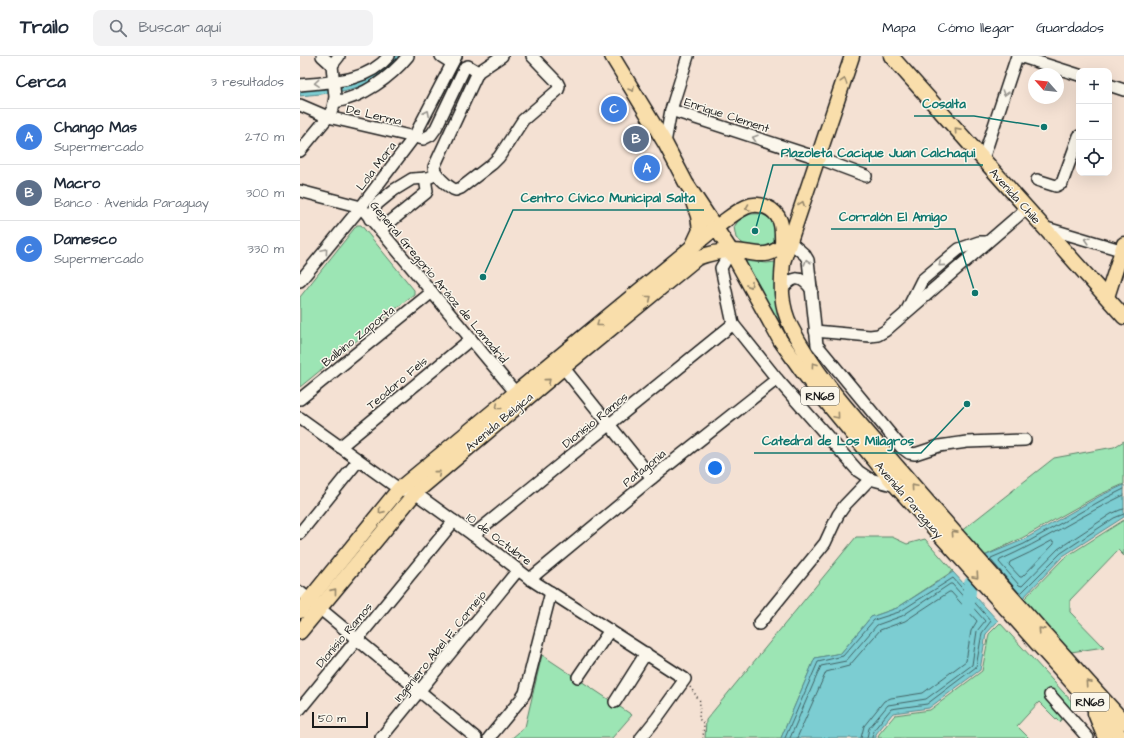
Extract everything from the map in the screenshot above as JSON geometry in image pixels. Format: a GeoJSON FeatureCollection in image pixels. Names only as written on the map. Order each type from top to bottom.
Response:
{"type":"FeatureCollection","features":[{"type":"Feature","properties":{"kind":"main road","name":"Avenida Paraguay"},"geometry":{"type":"LineString","coordinates":[[612,56],[665,143],[686,183],[731,251],[785,346],[822,398],[896,486],[935,521]]}},
{"type":"Feature","properties":{"kind":"main road","name":"Avenida Paraguay"},"geometry":{"type":"LineString","coordinates":[[852,56],[818,158],[786,244],[781,291],[785,310],[791,326],[810,360],[935,521],[1063,663],[1124,722]]}},
{"type":"Feature","properties":{"kind":"main road","name":"Avenida Chile"},"geometry":{"type":"LineString","coordinates":[[891,56],[1124,317]]}},
{"type":"Feature","properties":{"kind":"main road"},"geometry":{"type":"LineString","coordinates":[[686,183],[698,216],[700,230],[690,249]]}},
{"type":"Feature","properties":{"kind":"main road"},"geometry":{"type":"LineString","coordinates":[[715,228],[748,206],[764,206],[771,208],[776,214],[780,222],[786,244],[775,252],[764,255],[731,251]]}},
{"type":"Feature","properties":{"kind":"main road","name":"Avenida Bélgica"},"geometry":{"type":"LineString","coordinates":[[300,632],[310,600],[399,489],[519,397],[715,228]]}},
{"type":"Feature","properties":{"kind":"main road"},"geometry":{"type":"LineString","coordinates":[[1107,297],[1123,249]]}},
{"type":"Feature","properties":{"kind":"main road","name":"Avenida Bélgica"},"geometry":{"type":"LineString","coordinates":[[560,363],[697,258],[708,254],[731,251]]}},
{"type":"Feature","properties":{"kind":"main road","name":"Avenida Bélgica"},"geometry":{"type":"LineString","coordinates":[[300,611],[415,493],[519,397]]}},
{"type":"Feature","properties":{"kind":"main road","name":"Avenida Paraguay"},"geometry":{"type":"LineString","coordinates":[[1063,663],[1091,704],[1122,738]]}},
{"type":"Feature","properties":{"kind":"main road"},"geometry":{"type":"LineString","coordinates":[[1091,704],[1105,738]]}},
{"type":"Feature","properties":{"kind":"street"},"geometry":{"type":"LineString","coordinates":[[300,151],[328,117],[335,100],[333,82],[335,60],[322,56]]}},
{"type":"Feature","properties":{"kind":"street"},"geometry":{"type":"LineString","coordinates":[[300,85],[355,78],[376,68],[389,56]]}},
{"type":"Feature","properties":{"kind":"street"},"geometry":{"type":"LineString","coordinates":[[335,100],[355,96],[385,79],[408,56]]}},
{"type":"Feature","properties":{"kind":"street"},"geometry":{"type":"LineString","coordinates":[[441,56],[454,59]]}},
{"type":"Feature","properties":{"kind":"street"},"geometry":{"type":"LineString","coordinates":[[502,56],[478,72],[438,156],[434,171],[453,189],[456,190],[461,188],[492,164],[523,120],[558,90],[559,86],[557,82],[532,56]]}},
{"type":"Feature","properties":{"kind":"street"},"geometry":{"type":"LineString","coordinates":[[665,143],[671,110],[688,56]]}},
{"type":"Feature","properties":{"kind":"street"},"geometry":{"type":"LineString","coordinates":[[983,160],[1018,56],[1076,74]]}},
{"type":"Feature","properties":{"kind":"street","name":"Lola Mora"},"geometry":{"type":"LineString","coordinates":[[300,281],[304,269],[361,207],[414,137],[454,59]]}},
{"type":"Feature","properties":{"kind":"street"},"geometry":{"type":"LineString","coordinates":[[414,137],[423,139],[431,134],[436,128],[463,70],[468,66],[478,72]]}},
{"type":"Feature","properties":{"kind":"street"},"geometry":{"type":"LineString","coordinates":[[1112,86],[1124,90]]}},
{"type":"Feature","properties":{"kind":"street","name":"De Lerma"},"geometry":{"type":"LineString","coordinates":[[300,105],[328,117],[414,137]]}},
{"type":"Feature","properties":{"kind":"street","name":"Enrique Clement"},"geometry":{"type":"LineString","coordinates":[[671,110],[818,158],[866,176]]}},
{"type":"Feature","properties":{"kind":"street"},"geometry":{"type":"LineString","coordinates":[[1037,180],[1056,186],[1062,183],[1078,140]]}},
{"type":"Feature","properties":{"kind":"street"},"geometry":{"type":"LineString","coordinates":[[370,219],[377,204],[394,190],[412,179],[425,178],[437,174]]}},
{"type":"Feature","properties":{"kind":"street"},"geometry":{"type":"LineString","coordinates":[[380,230],[426,193],[425,178]]}},
{"type":"Feature","properties":{"kind":"street","name":"General Gregorio Aráoz de Lamadrid"},"geometry":{"type":"LineString","coordinates":[[300,191],[361,207],[519,397]]}},
{"type":"Feature","properties":{"kind":"street"},"geometry":{"type":"LineString","coordinates":[[815,332],[870,336],[878,335],[885,331],[1027,208]]}},
{"type":"Feature","properties":{"kind":"street"},"geometry":{"type":"LineString","coordinates":[[1043,227],[1123,249]]}},
{"type":"Feature","properties":{"kind":"street"},"geometry":{"type":"LineString","coordinates":[[786,244],[805,255],[808,260],[817,345],[901,447],[909,453],[915,454],[939,446],[967,442],[1025,440]]}},
{"type":"Feature","properties":{"kind":"street"},"geometry":{"type":"LineString","coordinates":[[731,251],[721,268],[733,324],[777,379],[858,471],[870,479],[896,486]]}},
{"type":"Feature","properties":{"kind":"street"},"geometry":{"type":"LineString","coordinates":[[781,291],[786,284],[792,280],[799,279],[805,281],[812,290]]}},
{"type":"Feature","properties":{"kind":"street","name":"Balbino Zaporta"},"geometry":{"type":"LineString","coordinates":[[300,399],[432,292]]}},
{"type":"Feature","properties":{"kind":"street","name":"Dionisio Ramos"},"geometry":{"type":"LineString","coordinates":[[473,535],[733,324]]}},
{"type":"Feature","properties":{"kind":"street","name":"Teodoro Fels"},"geometry":{"type":"LineString","coordinates":[[340,447],[471,339]]}},
{"type":"Feature","properties":{"kind":"street"},"geometry":{"type":"LineString","coordinates":[[560,363],[652,478]]}},
{"type":"Feature","properties":{"kind":"street","name":"Patagonia"},"geometry":{"type":"LineString","coordinates":[[530,579],[652,478],[777,379]]}},
{"type":"Feature","properties":{"kind":"street","name":"10 de Octubre"},"geometry":{"type":"LineString","coordinates":[[300,418],[399,489],[415,493],[530,579],[685,679]]}},
{"type":"Feature","properties":{"kind":"street"},"geometry":{"type":"LineString","coordinates":[[300,533],[358,461]]}},
{"type":"Feature","properties":{"kind":"street"},"geometry":{"type":"LineString","coordinates":[[759,624],[825,543],[838,515],[845,505],[870,479]]}},
{"type":"Feature","properties":{"kind":"street","name":"Dionisio Ramos"},"geometry":{"type":"LineString","coordinates":[[300,709],[454,521]]}},
{"type":"Feature","properties":{"kind":"street","name":"Ingeniero Abel F. Cornejo"},"geometry":{"type":"LineString","coordinates":[[381,738],[518,570]]}},
{"type":"Feature","properties":{"kind":"street"},"geometry":{"type":"LineString","coordinates":[[489,738],[525,694],[551,592]]}},
{"type":"Feature","properties":{"kind":"street"},"geometry":{"type":"LineString","coordinates":[[310,600],[476,738]]}},
{"type":"Feature","properties":{"kind":"street"},"geometry":{"type":"LineString","coordinates":[[578,677],[610,630]]}},
{"type":"Feature","properties":{"kind":"street"},"geometry":{"type":"LineString","coordinates":[[614,702],[646,653]]}},
{"type":"Feature","properties":{"kind":"street"},"geometry":{"type":"LineString","coordinates":[[641,738],[685,679]]}},
{"type":"Feature","properties":{"kind":"street"},"geometry":{"type":"LineString","coordinates":[[1050,695],[1088,738]]}},
{"type":"Feature","properties":{"kind":"path"},"geometry":{"type":"LineString","coordinates":[[685,679],[700,701],[699,719],[704,724],[703,738]]}},
{"type":"Feature","properties":{"kind":"green space"},"geometry":{"type":"Polygon","coordinates":[[[750,214],[762,214],[771,220],[775,231],[773,243],[762,248],[746,246],[736,238],[734,227],[739,220],[750,214]]]}},
{"type":"Feature","properties":{"kind":"green space"},"geometry":{"type":"Polygon","coordinates":[[[357,225],[361,225],[414,290],[414,294],[300,387],[300,297],[357,225]]]}},
{"type":"Feature","properties":{"kind":"green space"},"geometry":{"type":"Polygon","coordinates":[[[743,261],[767,263],[776,262],[784,330],[743,261]]]}},
{"type":"Feature","properties":{"kind":"green space"},"geometry":{"type":"Polygon","coordinates":[[[1124,441],[1124,484],[1099,495],[1022,538],[982,557],[960,532],[1054,458],[1114,447],[1124,441]]]}},
{"type":"Feature","properties":{"kind":"green space"},"geometry":{"type":"Polygon","coordinates":[[[1124,520],[1124,556],[1118,550],[1070,600],[1070,612],[1104,647],[1071,652],[1022,601],[1064,558],[1124,520]]]}},
{"type":"Feature","properties":{"kind":"green space"},"geometry":{"type":"Polygon","coordinates":[[[856,537],[892,537],[907,544],[925,539],[953,571],[897,608],[871,617],[841,653],[815,658],[781,738],[705,738],[706,720],[856,537]]]}},
{"type":"Feature","properties":{"kind":"green space"},"geometry":{"type":"Polygon","coordinates":[[[1000,623],[1075,705],[1059,722],[1039,702],[1017,726],[1029,738],[878,738],[879,734],[895,715],[930,710],[982,671],[989,634],[1000,623]]]}},
{"type":"Feature","properties":{"kind":"green space"},"geometry":{"type":"Polygon","coordinates":[[[542,655],[632,715],[612,738],[512,738],[525,727],[542,655]]]}},
{"type":"Feature","properties":{"kind":"water"},"geometry":{"type":"Polygon","coordinates":[[[396,56],[403,56],[380,76],[358,87],[340,92],[300,96],[300,91],[339,87],[358,83],[378,72],[396,56]]]}},
{"type":"Feature","properties":{"kind":"water"},"geometry":{"type":"Polygon","coordinates":[[[1124,485],[1124,517],[1063,556],[1021,600],[982,557],[1023,540],[1100,496],[1124,485]]]}},
{"type":"Feature","properties":{"kind":"water"},"geometry":{"type":"Polygon","coordinates":[[[953,572],[998,621],[986,634],[980,670],[929,708],[893,713],[876,734],[876,738],[781,738],[815,658],[841,653],[871,617],[897,608],[953,572]]]}},
{"type":"Feature","properties":{"kind":"waterway"},"geometry":{"type":"LineString","coordinates":[[968,608],[970,584],[984,569]]}},
{"type":"Feature","properties":{"kind":"place","name":"Damesco"},"geometry":{"type":"Point","coordinates":[614,109]}},
{"type":"Feature","properties":{"kind":"place","name":"Cosalta"},"geometry":{"type":"Point","coordinates":[1044,127]}},
{"type":"Feature","properties":{"kind":"place","name":"Macro"},"geometry":{"type":"Point","coordinates":[636,139]}},
{"type":"Feature","properties":{"kind":"place","name":"Chango Mas"},"geometry":{"type":"Point","coordinates":[647,168]}},
{"type":"Feature","properties":{"kind":"place","name":"Plazoleta Cacique Juan Calchaqui"},"geometry":{"type":"Point","coordinates":[755,231]}},
{"type":"Feature","properties":{"kind":"place","name":"Centro Cívico Municipal Salta"},"geometry":{"type":"Point","coordinates":[483,277]}},
{"type":"Feature","properties":{"kind":"place","name":"Corralón El Amigo"},"geometry":{"type":"Point","coordinates":[975,293]}},
{"type":"Feature","properties":{"kind":"place","name":"Catedral de Los Milagros"},"geometry":{"type":"Point","coordinates":[967,404]}}]}
